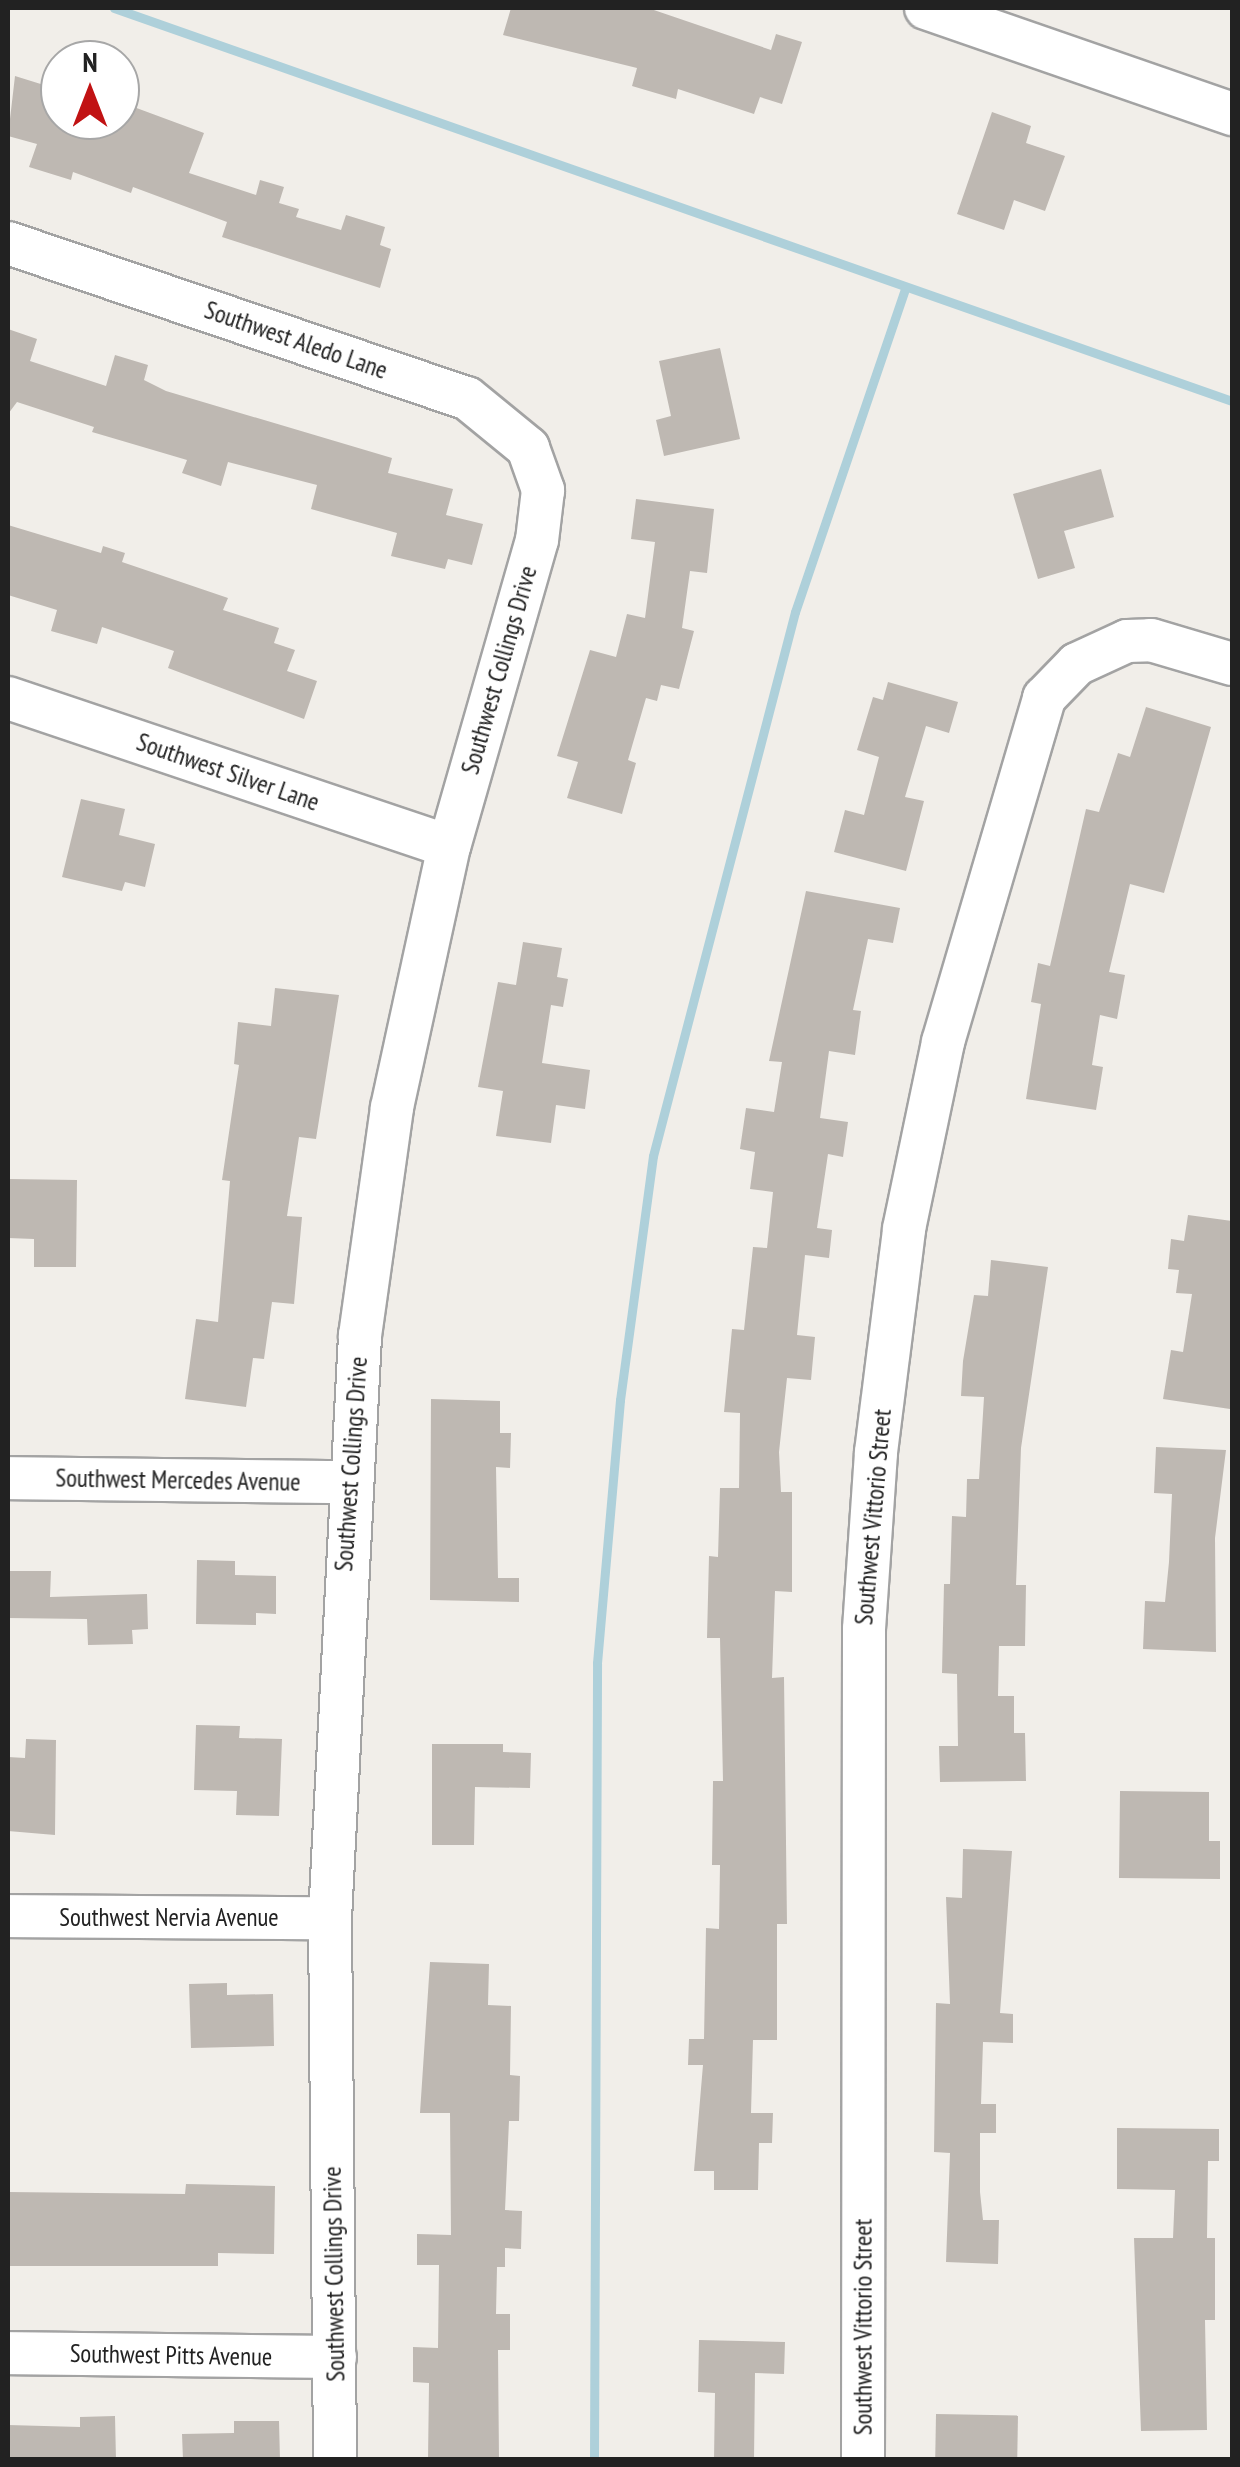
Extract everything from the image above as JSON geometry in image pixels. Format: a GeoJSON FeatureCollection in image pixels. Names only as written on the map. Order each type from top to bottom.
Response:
{"type":"FeatureCollection","features":[{"type":"Feature","properties":{"kind":"street"},"geometry":{"type":"LineString","coordinates":[[926,8],[1232,114]]}},
{"type":"Feature","properties":{"kind":"street","name":"Southwest Aledo Lane"},"geometry":{"type":"LineString","coordinates":[[8,243],[467,398],[528,448],[543,490]]}},
{"type":"Feature","properties":{"kind":"street","name":"Southwest Collings Drive"},"geometry":{"type":"LineString","coordinates":[[335,2460],[330,1918],[348,1482],[360,1336],[392,1108],[448,846],[537,540],[543,490]]}},
{"type":"Feature","properties":{"kind":"street","name":"Southwest Vittorio Street"},"geometry":{"type":"LineString","coordinates":[[863,2460],[864,1629],[876,1452],[904,1229],[943,1042],[1032,726],[1060,677],[1127,642],[1152,640],[1232,664]]}},
{"type":"Feature","properties":{"kind":"street","name":"Southwest Silver Lane"},"geometry":{"type":"LineString","coordinates":[[8,698],[448,846]]}},
{"type":"Feature","properties":{"kind":"street","name":"Southwest Mercedes Avenue"},"geometry":{"type":"LineString","coordinates":[[8,1478],[348,1482]]}},
{"type":"Feature","properties":{"kind":"street","name":"Southwest Nervia Avenue"},"geometry":{"type":"LineString","coordinates":[[8,1916],[330,1918]]}},
{"type":"Feature","properties":{"kind":"street","name":"Southwest Pitts Avenue"},"geometry":{"type":"LineString","coordinates":[[8,2353],[335,2357]]}},
{"type":"Feature","properties":{"kind":"building"},"geometry":{"type":"Polygon","coordinates":[[[511,8],[648,8],[771,50],[776,34],[802,42],[782,104],[760,97],[754,114],[678,89],[676,99],[632,86],[637,68],[503,35],[511,8]]]}},
{"type":"Feature","properties":{"kind":"building"},"geometry":{"type":"Polygon","coordinates":[[[15,76],[40,84],[40,140],[140,140],[140,109],[204,133],[189,173],[256,195],[260,180],[284,187],[279,203],[299,209],[296,217],[341,230],[346,215],[385,227],[380,245],[391,249],[380,288],[222,237],[227,222],[133,187],[131,193],[73,172],[71,180],[29,167],[37,144],[8,136],[15,76]]]}},
{"type":"Feature","properties":{"kind":"building"},"geometry":{"type":"Polygon","coordinates":[[[992,112],[1031,126],[1026,143],[1065,156],[1045,211],[1014,200],[1004,230],[957,214],[992,112]]]}},
{"type":"Feature","properties":{"kind":"building"},"geometry":{"type":"Polygon","coordinates":[[[8,329],[37,339],[30,361],[106,386],[115,355],[148,365],[144,380],[166,391],[392,458],[388,473],[453,489],[446,515],[483,524],[472,565],[448,559],[445,569],[391,556],[397,533],[311,509],[317,485],[228,462],[221,486],[182,473],[187,460],[92,432],[94,427],[17,402],[8,414],[8,329]]]}},
{"type":"Feature","properties":{"kind":"building"},"geometry":{"type":"Polygon","coordinates":[[[720,348],[740,439],[664,456],[656,420],[671,416],[659,361],[720,348]]]}},
{"type":"Feature","properties":{"kind":"building"},"geometry":{"type":"Polygon","coordinates":[[[1101,469],[1114,517],[1064,531],[1075,568],[1038,579],[1013,494],[1101,469]]]}},
{"type":"Feature","properties":{"kind":"building"},"geometry":{"type":"Polygon","coordinates":[[[636,499],[714,509],[707,573],[690,571],[682,628],[694,631],[679,689],[661,685],[657,701],[646,698],[628,760],[636,763],[622,814],[567,798],[578,762],[557,756],[590,650],[616,657],[627,614],[645,618],[655,542],[631,539],[636,499]]]}},
{"type":"Feature","properties":{"kind":"building"},"geometry":{"type":"Polygon","coordinates":[[[8,525],[101,553],[103,546],[125,553],[122,562],[228,598],[223,610],[279,628],[274,643],[295,650],[287,671],[317,681],[304,719],[168,668],[174,651],[102,627],[97,644],[51,631],[57,610],[8,595],[8,525]]]}},
{"type":"Feature","properties":{"kind":"building"},"geometry":{"type":"Polygon","coordinates":[[[888,682],[958,702],[949,733],[926,726],[905,797],[924,801],[906,871],[834,852],[845,810],[864,815],[879,757],[857,750],[873,697],[883,700],[888,682]]]}},
{"type":"Feature","properties":{"kind":"building"},"geometry":{"type":"Polygon","coordinates":[[[1146,707],[1211,727],[1164,893],[1130,884],[1109,972],[1125,975],[1117,1019],[1100,1015],[1092,1065],[1103,1067],[1096,1110],[1026,1099],[1041,1004],[1031,1002],[1038,963],[1050,966],[1086,809],[1099,812],[1118,753],[1130,757],[1146,707]]]}},
{"type":"Feature","properties":{"kind":"building"},"geometry":{"type":"Polygon","coordinates":[[[81,799],[125,809],[119,835],[155,844],[145,887],[125,882],[122,891],[62,877],[81,799]]]}},
{"type":"Feature","properties":{"kind":"building"},"geometry":{"type":"Polygon","coordinates":[[[806,891],[900,908],[893,943],[868,939],[853,1010],[861,1011],[855,1055],[829,1051],[820,1118],[848,1122],[843,1157],[828,1154],[817,1228],[832,1230],[829,1258],[805,1255],[797,1335],[815,1337],[811,1380],[787,1378],[779,1452],[781,1492],[792,1492],[792,1592],[775,1591],[772,1678],[784,1677],[787,1924],[777,1924],[777,2040],[753,2040],[751,2113],[773,2113],[772,2143],[759,2143],[758,2190],[714,2190],[714,2171],[694,2171],[703,2065],[688,2065],[689,2039],[704,2039],[706,1928],[719,1929],[720,1865],[712,1865],[713,1781],[723,1781],[720,1638],[707,1638],[709,1556],[718,1557],[720,1488],[739,1488],[740,1413],[724,1412],[732,1329],[744,1330],[753,1247],[767,1248],[773,1192],[750,1189],[755,1152],[740,1149],[746,1108],[774,1112],[782,1062],[769,1061],[806,891]]]}},
{"type":"Feature","properties":{"kind":"building"},"geometry":{"type":"Polygon","coordinates":[[[523,942],[562,948],[557,977],[568,979],[563,1007],[551,1005],[542,1063],[590,1070],[585,1109],[556,1105],[551,1143],[496,1136],[503,1091],[478,1087],[498,982],[516,985],[523,942]]]}},
{"type":"Feature","properties":{"kind":"building"},"geometry":{"type":"Polygon","coordinates":[[[275,988],[339,995],[316,1139],[299,1137],[287,1216],[302,1217],[294,1304],[272,1302],[264,1359],[253,1358],[246,1407],[185,1399],[196,1319],[218,1322],[230,1181],[222,1180],[239,1065],[234,1064],[238,1022],[271,1026],[275,988]]]}},
{"type":"Feature","properties":{"kind":"building"},"geometry":{"type":"Polygon","coordinates":[[[8,1179],[77,1180],[76,1267],[34,1267],[34,1239],[8,1238],[8,1179]]]}},
{"type":"Feature","properties":{"kind":"building"},"geometry":{"type":"Polygon","coordinates":[[[1188,1215],[1232,1221],[1230,1409],[1163,1399],[1171,1350],[1183,1352],[1192,1294],[1176,1293],[1179,1270],[1168,1269],[1171,1239],[1184,1241],[1188,1215]]]}},
{"type":"Feature","properties":{"kind":"building"},"geometry":{"type":"Polygon","coordinates":[[[991,1260],[1048,1267],[1021,1448],[1016,1585],[1026,1585],[1025,1646],[999,1646],[998,1696],[1014,1696],[1014,1733],[1025,1733],[1026,1781],[940,1782],[939,1746],[958,1746],[957,1674],[942,1673],[944,1584],[950,1584],[952,1516],[966,1517],[967,1479],[979,1479],[984,1397],[961,1396],[963,1361],[974,1295],[988,1296],[991,1260]]]}},
{"type":"Feature","properties":{"kind":"building"},"geometry":{"type":"Polygon","coordinates":[[[431,1399],[500,1401],[500,1433],[511,1433],[510,1468],[496,1467],[498,1578],[519,1578],[519,1602],[430,1600],[431,1399]]]}},
{"type":"Feature","properties":{"kind":"building"},"geometry":{"type":"Polygon","coordinates":[[[1156,1447],[1226,1450],[1215,1538],[1216,1652],[1143,1649],[1145,1601],[1165,1602],[1169,1562],[1172,1494],[1154,1493],[1156,1447]]]}},
{"type":"Feature","properties":{"kind":"building"},"geometry":{"type":"Polygon","coordinates":[[[197,1560],[235,1561],[235,1575],[276,1576],[276,1614],[256,1613],[256,1625],[196,1624],[197,1560]]]}},
{"type":"Feature","properties":{"kind":"building"},"geometry":{"type":"Polygon","coordinates":[[[8,1571],[51,1571],[50,1597],[147,1594],[148,1629],[132,1630],[133,1644],[88,1645],[87,1619],[8,1618],[8,1571]]]}},
{"type":"Feature","properties":{"kind":"building"},"geometry":{"type":"Polygon","coordinates":[[[196,1725],[240,1726],[239,1738],[282,1739],[279,1816],[236,1815],[237,1791],[194,1790],[196,1725]]]}},
{"type":"Feature","properties":{"kind":"building"},"geometry":{"type":"Polygon","coordinates":[[[26,1739],[56,1740],[55,1835],[8,1831],[8,1757],[25,1758],[26,1739]]]}},
{"type":"Feature","properties":{"kind":"building"},"geometry":{"type":"Polygon","coordinates":[[[432,1744],[503,1744],[503,1752],[531,1753],[530,1788],[475,1787],[474,1845],[432,1845],[432,1744]]]}},
{"type":"Feature","properties":{"kind":"building"},"geometry":{"type":"Polygon","coordinates":[[[1120,1791],[1209,1792],[1209,1841],[1220,1841],[1220,1879],[1119,1878],[1120,1791]]]}},
{"type":"Feature","properties":{"kind":"building"},"geometry":{"type":"Polygon","coordinates":[[[963,1849],[1012,1851],[1000,2013],[1013,2014],[1013,2043],[983,2042],[981,2104],[996,2104],[996,2133],[980,2133],[980,2192],[983,2220],[999,2220],[998,2264],[946,2262],[950,2153],[934,2152],[936,2003],[950,2004],[946,1897],[962,1898],[963,1849]]]}},
{"type":"Feature","properties":{"kind":"building"},"geometry":{"type":"Polygon","coordinates":[[[430,1962],[489,1964],[488,2005],[511,2006],[510,2075],[520,2076],[519,2121],[509,2121],[505,2210],[522,2211],[521,2249],[505,2248],[505,2267],[497,2267],[496,2314],[510,2314],[510,2350],[498,2350],[499,2460],[428,2460],[429,2383],[413,2382],[413,2347],[438,2348],[439,2265],[417,2265],[417,2234],[451,2235],[450,2113],[420,2113],[430,1962]]]}},
{"type":"Feature","properties":{"kind":"building"},"geometry":{"type":"Polygon","coordinates":[[[227,1983],[227,1995],[273,1994],[274,2046],[191,2048],[189,1984],[227,1983]]]}},
{"type":"Feature","properties":{"kind":"building"},"geometry":{"type":"Polygon","coordinates":[[[1117,2128],[1219,2129],[1219,2161],[1208,2161],[1207,2238],[1215,2238],[1215,2320],[1205,2320],[1207,2430],[1141,2431],[1134,2238],[1173,2238],[1175,2190],[1117,2189],[1117,2128]]]}},
{"type":"Feature","properties":{"kind":"building"},"geometry":{"type":"Polygon","coordinates":[[[186,2184],[275,2186],[274,2254],[218,2253],[218,2266],[8,2266],[8,2192],[185,2194],[186,2184]]]}},
{"type":"Feature","properties":{"kind":"building"},"geometry":{"type":"Polygon","coordinates":[[[699,2340],[785,2342],[784,2374],[755,2373],[754,2460],[714,2460],[715,2393],[698,2392],[699,2340]]]}},
{"type":"Feature","properties":{"kind":"building"},"geometry":{"type":"Polygon","coordinates":[[[936,2414],[1018,2415],[1017,2460],[935,2460],[936,2414]]]}},
{"type":"Feature","properties":{"kind":"building"},"geometry":{"type":"Polygon","coordinates":[[[115,2416],[116,2460],[8,2460],[8,2425],[80,2427],[80,2417],[115,2416]]]}},
{"type":"Feature","properties":{"kind":"building"},"geometry":{"type":"Polygon","coordinates":[[[234,2421],[279,2421],[280,2460],[183,2460],[182,2434],[234,2433],[234,2421]]]}},
{"type":"Feature","properties":{"kind":"waterway"},"geometry":{"type":"LineString","coordinates":[[114,8],[1232,401]]}},
{"type":"Feature","properties":{"kind":"waterway"},"geometry":{"type":"LineString","coordinates":[[594,2460],[597,1663],[620,1400],[653,1156],[795,612],[905,289]]}}]}
